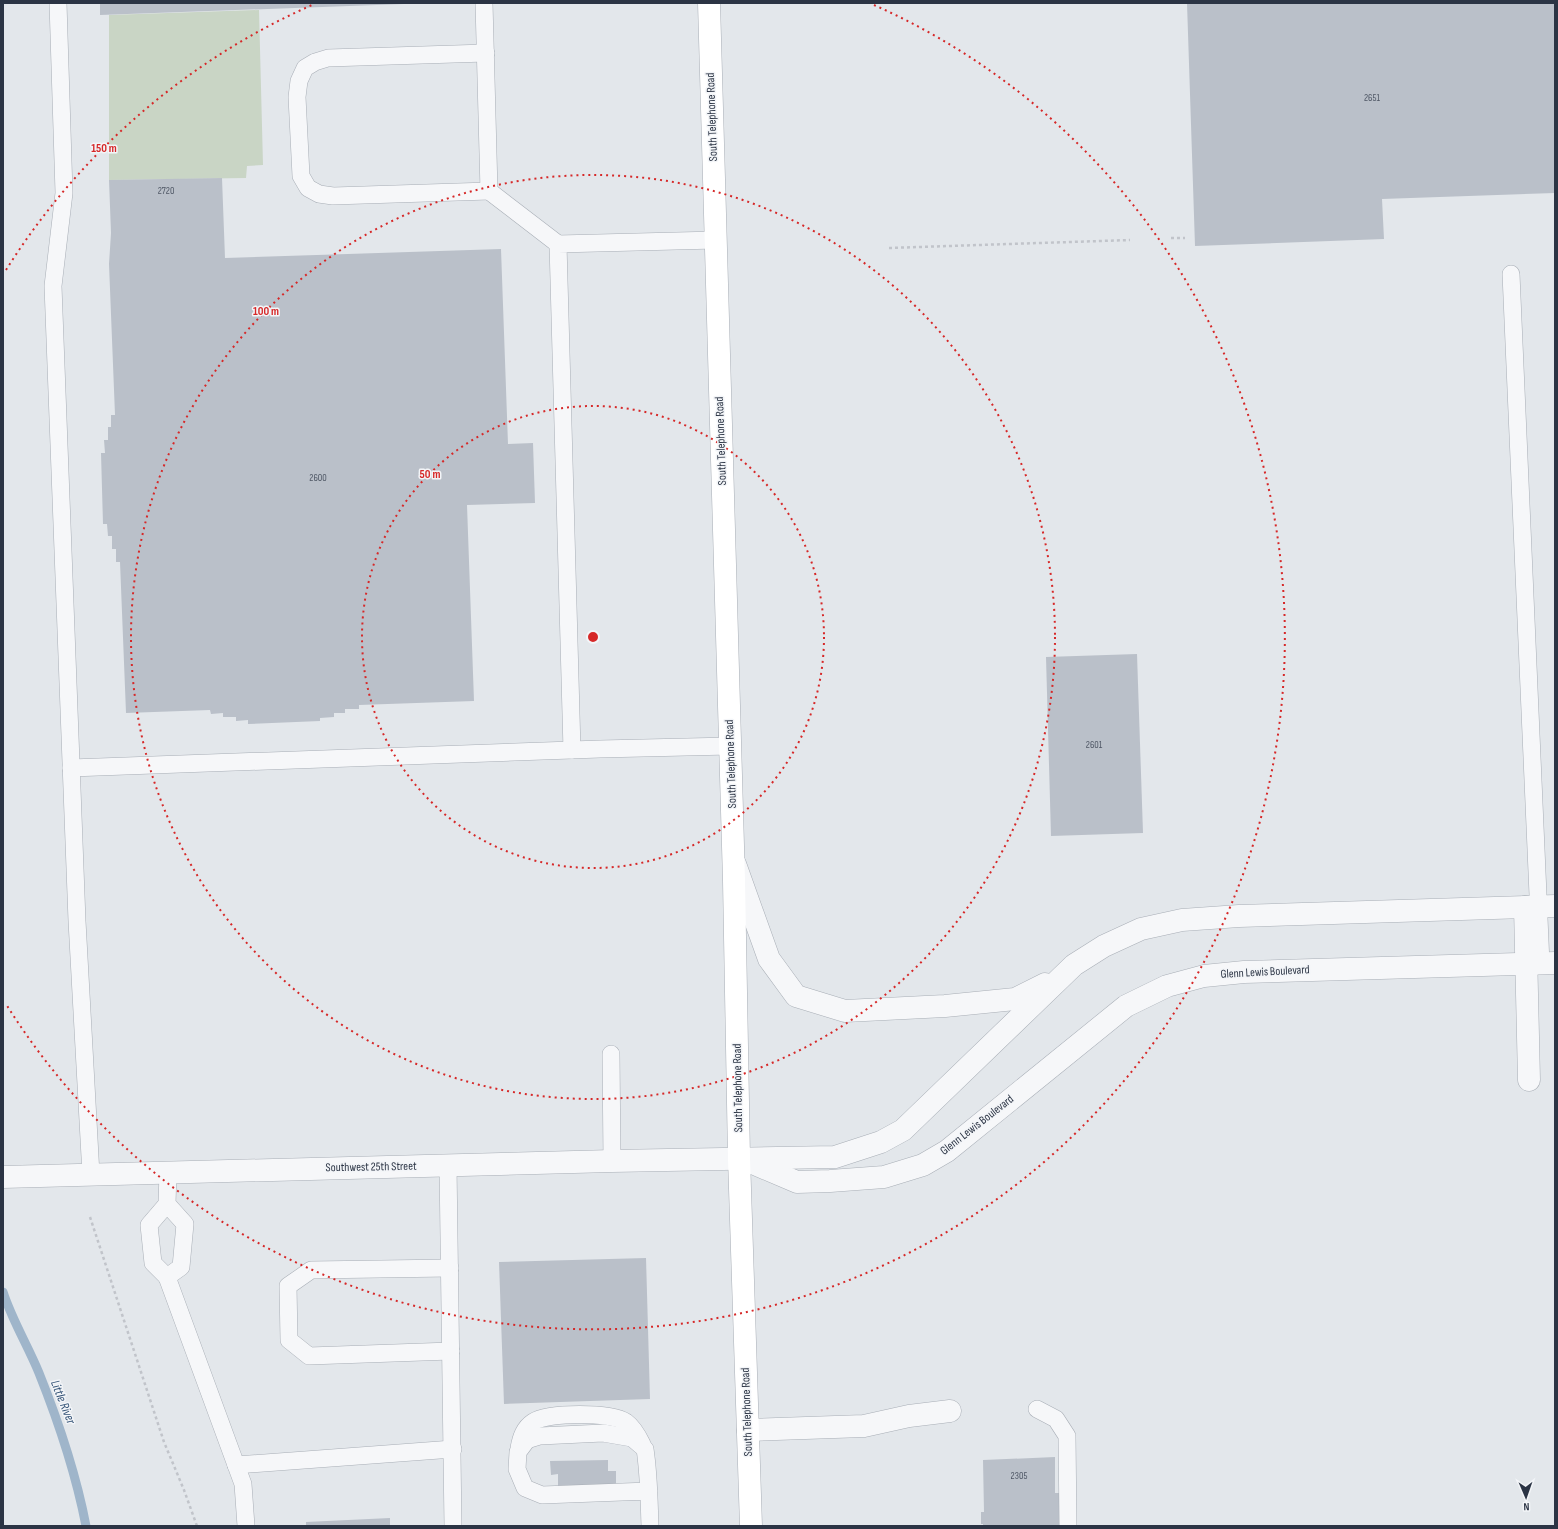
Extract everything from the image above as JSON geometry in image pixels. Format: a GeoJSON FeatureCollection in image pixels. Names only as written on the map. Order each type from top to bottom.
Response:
{"type":"FeatureCollection","features":[{"type":"Feature","properties":{"kind":"main road","name":"South Telephone Road"},"geometry":{"type":"LineString","coordinates":[[709,3],[734,861],[739,1158],[751,1526]]}},
{"type":"Feature","properties":{"kind":"street"},"geometry":{"type":"LineString","coordinates":[[734,861],[769,959],[796,996],[846,1011],[945,1006],[1015,999],[1064,975]]}},
{"type":"Feature","properties":{"kind":"street"},"geometry":{"type":"LineString","coordinates":[[739,1158],[836,1157],[881,1142],[903,1130],[1074,965],[1104,946],[1141,929],[1182,920],[1247,916],[1539,907],[1540,964],[1529,1080]]}},
{"type":"Feature","properties":{"kind":"street","name":"Glenn Lewis Boulevard"},"geometry":{"type":"LineString","coordinates":[[739,1158],[797,1182],[884,1177],[923,1165],[947,1151],[1126,1006],[1167,986],[1204,976],[1244,972],[1540,964]]}},
{"type":"Feature","properties":{"kind":"street","name":"Southwest 25th Street"},"geometry":{"type":"LineString","coordinates":[[3,1177],[739,1158]]}},
{"type":"Feature","properties":{"kind":"street"},"geometry":{"type":"LineString","coordinates":[[748,1430],[864,1426],[909,1416],[950,1411]]}},
{"type":"Feature","properties":{"kind":"lane"},"geometry":{"type":"LineString","coordinates":[[58,3],[64,193],[53,286],[71,768],[91,1175]]}},
{"type":"Feature","properties":{"kind":"lane"},"geometry":{"type":"LineString","coordinates":[[484,3],[489,191]]}},
{"type":"Feature","properties":{"kind":"lane"},"geometry":{"type":"LineString","coordinates":[[486,53],[328,58],[315,62],[305,68],[299,81],[297,96],[302,176],[308,188],[319,194],[333,196],[489,191],[558,244],[716,240]]}},
{"type":"Feature","properties":{"kind":"lane"},"geometry":{"type":"LineString","coordinates":[[558,244],[572,750]]}},
{"type":"Feature","properties":{"kind":"lane"},"geometry":{"type":"LineString","coordinates":[[1511,274],[1539,907]]}},
{"type":"Feature","properties":{"kind":"lane"},"geometry":{"type":"LineString","coordinates":[[71,768],[572,750],[730,746]]}},
{"type":"Feature","properties":{"kind":"lane"},"geometry":{"type":"LineString","coordinates":[[610,1054],[612,1161]]}},
{"type":"Feature","properties":{"kind":"lane"},"geometry":{"type":"LineString","coordinates":[[448,1165],[453,1526]]}},
{"type":"Feature","properties":{"kind":"lane"},"geometry":{"type":"LineString","coordinates":[[168,1172],[167,1204],[149,1225],[152,1263],[167,1277],[243,1484],[246,1526]]}},
{"type":"Feature","properties":{"kind":"lane"},"geometry":{"type":"LineString","coordinates":[[167,1204],[185,1224],[181,1267],[167,1277]]}},
{"type":"Feature","properties":{"kind":"lane"},"geometry":{"type":"LineString","coordinates":[[450,1268],[311,1270],[288,1286],[289,1340],[309,1356],[451,1351]]}},
{"type":"Feature","properties":{"kind":"lane"},"geometry":{"type":"LineString","coordinates":[[1037,1409],[1056,1419],[1067,1436],[1068,1526]]}},
{"type":"Feature","properties":{"kind":"lane"},"geometry":{"type":"LineString","coordinates":[[649,1491],[542,1495],[525,1488],[517,1469],[518,1452],[527,1440],[540,1436],[603,1433],[632,1438],[645,1449],[649,1491],[650,1526]]}},
{"type":"Feature","properties":{"kind":"lane"},"geometry":{"type":"LineString","coordinates":[[236,1465],[453,1449]]}},
{"type":"Feature","properties":{"kind":"path"},"geometry":{"type":"LineString","coordinates":[[1171,238],[1185,238]]}},
{"type":"Feature","properties":{"kind":"path"},"geometry":{"type":"LineString","coordinates":[[889,248],[1130,240]]}},
{"type":"Feature","properties":{"kind":"path"},"geometry":{"type":"LineString","coordinates":[[90,1217],[164,1442],[197,1526]]}},
{"type":"Feature","properties":{"kind":"green space"},"geometry":{"type":"Polygon","coordinates":[[[259,10],[263,165],[247,166],[246,178],[109,180],[109,15],[259,10]]]}},
{"type":"Feature","properties":{"kind":"building"},"geometry":{"type":"Polygon","coordinates":[[[100,3],[404,3],[404,4],[100,15],[100,3]]]}},
{"type":"Feature","properties":{"kind":"building"},"geometry":{"type":"Polygon","coordinates":[[[1187,3],[1555,3],[1555,193],[1382,199],[1384,239],[1195,246],[1187,3]]]}},
{"type":"Feature","properties":{"kind":"building"},"geometry":{"type":"Polygon","coordinates":[[[222,178],[225,258],[501,249],[508,444],[533,443],[535,503],[467,505],[474,701],[359,705],[359,709],[345,709],[345,713],[334,713],[334,717],[320,718],[320,721],[248,724],[248,720],[236,721],[236,717],[223,717],[223,713],[211,714],[210,710],[126,713],[120,562],[116,562],[116,549],[112,549],[112,536],[108,536],[107,524],[103,524],[101,453],[105,453],[104,440],[108,440],[108,427],[111,427],[111,415],[115,415],[109,264],[111,233],[109,180],[222,178]]]}},
{"type":"Feature","properties":{"kind":"building"},"geometry":{"type":"Polygon","coordinates":[[[1137,654],[1143,833],[1051,836],[1046,657],[1137,654]]]}},
{"type":"Feature","properties":{"kind":"building"},"geometry":{"type":"Polygon","coordinates":[[[646,1258],[650,1399],[504,1404],[499,1262],[646,1258]]]}},
{"type":"Feature","properties":{"kind":"building"},"geometry":{"type":"Polygon","coordinates":[[[1055,1457],[1055,1493],[1061,1493],[1061,1525],[983,1526],[983,1524],[981,1524],[981,1512],[984,1512],[983,1460],[1055,1457]]]}},
{"type":"Feature","properties":{"kind":"building"},"geometry":{"type":"Polygon","coordinates":[[[608,1460],[608,1471],[616,1471],[616,1485],[558,1486],[558,1474],[551,1475],[550,1461],[608,1460]]]}},
{"type":"Feature","properties":{"kind":"building"},"geometry":{"type":"Polygon","coordinates":[[[390,1518],[390,1526],[306,1526],[306,1522],[390,1518]]]}},
{"type":"Feature","properties":{"kind":"waterway","name":"Little River"},"geometry":{"type":"LineString","coordinates":[[3,1292],[11,1313],[39,1373],[53,1411],[72,1468],[86,1526]]}}]}
